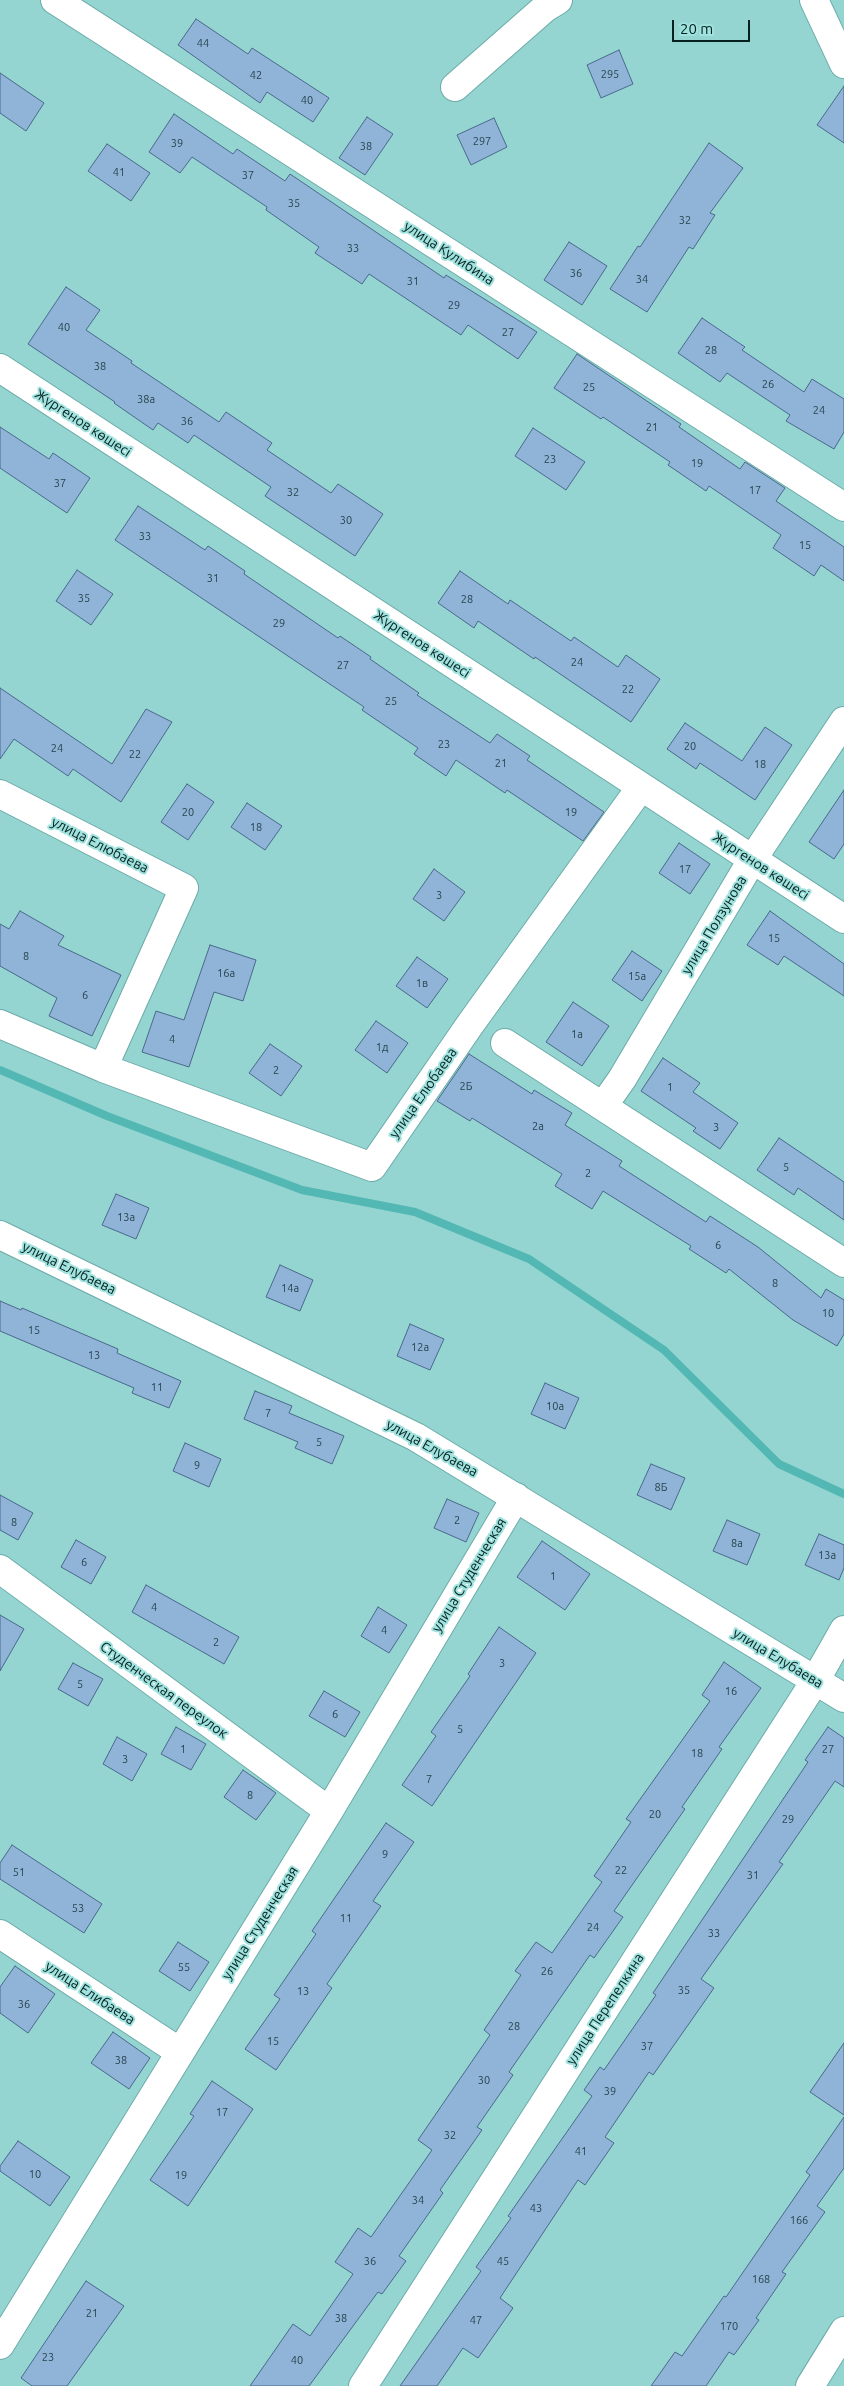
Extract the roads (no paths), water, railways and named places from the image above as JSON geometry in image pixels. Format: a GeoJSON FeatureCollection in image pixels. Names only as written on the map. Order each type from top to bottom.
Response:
{"type":"FeatureCollection","features":[{"type":"Feature","properties":{"kind":"street","name":"улица Кулибина"},"geometry":{"type":"LineString","coordinates":[[54,0],[844,507]]}},
{"type":"Feature","properties":{"kind":"street"},"geometry":{"type":"LineString","coordinates":[[455,87],[545,8],[558,0]]}},
{"type":"Feature","properties":{"kind":"street"},"geometry":{"type":"LineString","coordinates":[[814,0],[844,64]]}},
{"type":"Feature","properties":{"kind":"street","name":"Жүргенов көшесі"},"geometry":{"type":"LineString","coordinates":[[0,368],[844,919]]}},
{"type":"Feature","properties":{"kind":"street","name":"улица Ползунова"},"geometry":{"type":"LineString","coordinates":[[603,1106],[622,1080],[752,860],[844,721]]}},
{"type":"Feature","properties":{"kind":"street","name":"улица Елюбаева"},"geometry":{"type":"LineString","coordinates":[[0,1024],[103,1068],[372,1167],[469,1026],[640,787]]}},
{"type":"Feature","properties":{"kind":"street","name":"улица Елюбаева"},"geometry":{"type":"LineString","coordinates":[[0,794],[184,888],[103,1068]]}},
{"type":"Feature","properties":{"kind":"street"},"geometry":{"type":"LineString","coordinates":[[506,1043],[844,1263]]}},
{"type":"Feature","properties":{"kind":"street","name":"улица Елубаева"},"geometry":{"type":"LineString","coordinates":[[0,1235],[416,1437],[844,1698]]}},
{"type":"Feature","properties":{"kind":"street","name":"улица Студенческая"},"geometry":{"type":"LineString","coordinates":[[0,2345],[329,1811],[516,1497]]}},
{"type":"Feature","properties":{"kind":"street","name":"Студенческая переулок"},"geometry":{"type":"LineString","coordinates":[[0,1570],[329,1811]]}},
{"type":"Feature","properties":{"kind":"street","name":"улица Перепелкина"},"geometry":{"type":"LineString","coordinates":[[363,2386],[815,1681],[844,1630]]}},
{"type":"Feature","properties":{"kind":"street","name":"улица Елибаева"},"geometry":{"type":"LineString","coordinates":[[0,1934],[180,2052]]}},
{"type":"Feature","properties":{"kind":"street"},"geometry":{"type":"LineString","coordinates":[[810,2386],[844,2331]]}},
{"type":"Feature","properties":{"kind":"waterway"},"geometry":{"type":"LineString","coordinates":[[0,1070],[107,1116],[302,1190],[415,1212],[529,1259],[664,1350],[779,1464],[844,1494]]}}]}
